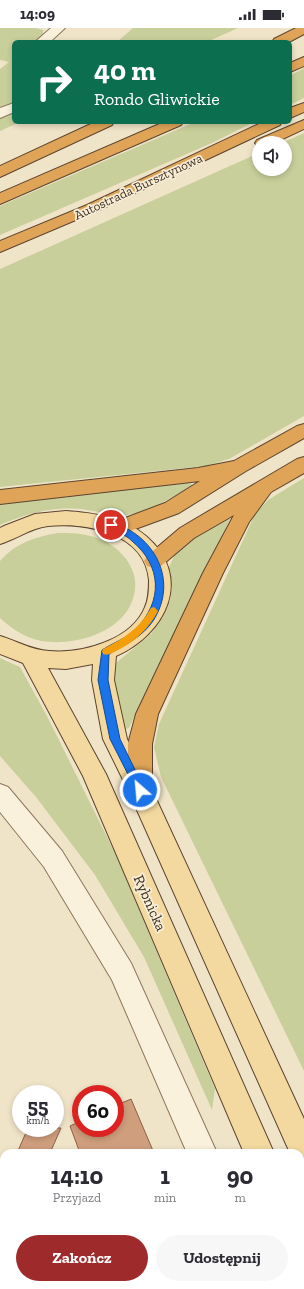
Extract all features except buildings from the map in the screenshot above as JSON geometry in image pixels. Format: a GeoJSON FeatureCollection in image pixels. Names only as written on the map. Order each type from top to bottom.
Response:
{"type":"FeatureCollection","features":[{"type":"Feature","properties":{"kind":"highway"},"geometry":{"type":"LineString","coordinates":[[283,40],[304,29]]}},
{"type":"Feature","properties":{"kind":"highway"},"geometry":{"type":"LineString","coordinates":[[292,67],[304,61]]}},
{"type":"Feature","properties":{"kind":"highway"},"geometry":{"type":"LineString","coordinates":[[292,113],[304,107]]}},
{"type":"Feature","properties":{"kind":"highway"},"geometry":{"type":"LineString","coordinates":[[0,172],[103,124]]}},
{"type":"Feature","properties":{"kind":"highway"},"geometry":{"type":"LineString","coordinates":[[0,199],[171,124]]}},
{"type":"Feature","properties":{"kind":"highway","name":"Autostrada Bursztynowa"},"geometry":{"type":"LineString","coordinates":[[0,247],[92,208],[271,124]]}},
{"type":"Feature","properties":{"kind":"highway"},"geometry":{"type":"LineString","coordinates":[[277,136],[304,124]]}},
{"type":"Feature","properties":{"kind":"highway"},"geometry":{"type":"LineString","coordinates":[[92,208],[199,171],[252,147]]}},
{"type":"Feature","properties":{"kind":"highway"},"geometry":{"type":"LineString","coordinates":[[119,528],[172,508],[239,466],[304,430]]}},
{"type":"Feature","properties":{"kind":"highway"},"geometry":{"type":"LineString","coordinates":[[154,561],[187,533],[232,505],[263,489],[304,464]]}},
{"type":"Feature","properties":{"kind":"highway"},"geometry":{"type":"LineString","coordinates":[[0,497],[198,475],[239,466]]}},
{"type":"Feature","properties":{"kind":"highway"},"geometry":{"type":"LineString","coordinates":[[140,790],[140,744],[148,714],[213,573],[237,525],[263,489]]}},
{"type":"Feature","properties":{"kind":"main road"},"geometry":{"type":"LineString","coordinates":[[0,537],[29,523],[54,518],[85,518],[103,522],[119,528],[134,537],[146,548],[154,561],[159,575],[160,590],[157,605],[149,619],[133,636],[105,652],[69,660],[50,660],[31,657],[13,651],[0,644]]}},
{"type":"Feature","properties":{"kind":"main road"},"geometry":{"type":"LineString","coordinates":[[105,652],[103,680],[115,739],[140,790],[303,1149]]}},
{"type":"Feature","properties":{"kind":"main road","name":"Rybnicka"},"geometry":{"type":"LineString","coordinates":[[31,657],[94,774],[256,1149]]}},
{"type":"Feature","properties":{"kind":"street"},"geometry":{"type":"LineString","coordinates":[[44,40],[58,28]]}},
{"type":"Feature","properties":{"kind":"street"},"geometry":{"type":"LineString","coordinates":[[0,114],[12,108]]}},
{"type":"Feature","properties":{"kind":"street"},"geometry":{"type":"LineString","coordinates":[[0,794],[53,859],[122,972],[200,1149]]}},
{"type":"Feature","properties":{"kind":"green space"},"geometry":{"type":"Polygon","coordinates":[[[0,28],[35,28],[43,30],[43,35],[37,40],[12,40],[12,103],[0,109],[0,69],[9,62],[0,60],[0,28]]]}},
{"type":"Feature","properties":{"kind":"green space"},"geometry":{"type":"Polygon","coordinates":[[[133,28],[238,28],[211,40],[119,40],[133,28]]]}},
{"type":"Feature","properties":{"kind":"green space"},"geometry":{"type":"Polygon","coordinates":[[[304,68],[304,98],[292,104],[292,75],[304,68]]]}},
{"type":"Feature","properties":{"kind":"green space"},"geometry":{"type":"Polygon","coordinates":[[[12,113],[12,124],[16,124],[0,131],[0,118],[12,113]]]}},
{"type":"Feature","properties":{"kind":"green space"},"geometry":{"type":"Polygon","coordinates":[[[190,124],[250,124],[212,143],[0,235],[0,206],[190,124]]]}},
{"type":"Feature","properties":{"kind":"green space"},"geometry":{"type":"Polygon","coordinates":[[[304,133],[304,416],[229,459],[206,466],[0,487],[0,269],[252,156],[252,176],[292,176],[292,138],[304,133]]]}},
{"type":"Feature","properties":{"kind":"green space"},"geometry":{"type":"Polygon","coordinates":[[[304,478],[304,1071],[161,777],[154,747],[159,724],[255,514],[268,500],[304,478]]]}},
{"type":"Feature","properties":{"kind":"green space"},"geometry":{"type":"Polygon","coordinates":[[[187,483],[192,484],[191,487],[155,506],[132,514],[120,515],[76,509],[53,509],[21,517],[0,525],[0,502],[187,483]]]}},
{"type":"Feature","properties":{"kind":"green space"},"geometry":{"type":"Polygon","coordinates":[[[229,516],[230,519],[129,728],[126,729],[122,727],[113,673],[116,663],[151,634],[164,614],[170,600],[171,588],[169,567],[177,550],[184,543],[229,516]]]}},
{"type":"Feature","properties":{"kind":"green space"},"geometry":{"type":"Polygon","coordinates":[[[58,533],[90,536],[105,541],[115,547],[123,555],[134,573],[134,595],[130,606],[122,617],[112,626],[99,633],[70,641],[41,641],[20,633],[0,618],[0,561],[19,545],[34,539],[58,533]]]}},
{"type":"Feature","properties":{"kind":"green space"},"geometry":{"type":"Polygon","coordinates":[[[0,658],[20,667],[48,718],[116,855],[215,1089],[212,1110],[144,957],[95,875],[36,797],[0,756],[0,658]]]}},
{"type":"Feature","properties":{"kind":"slow traffic"},"geometry":{"type":"LineString","coordinates":[[106,651],[123,643],[138,632],[154,611]]}},
{"type":"Feature","properties":{"kind":"route"},"geometry":{"type":"LineString","coordinates":[[111,525],[134,537],[146,548],[154,561],[159,575],[160,590],[157,605],[149,619],[138,632],[130,638],[105,652],[103,680],[115,739],[140,790]]}}]}
